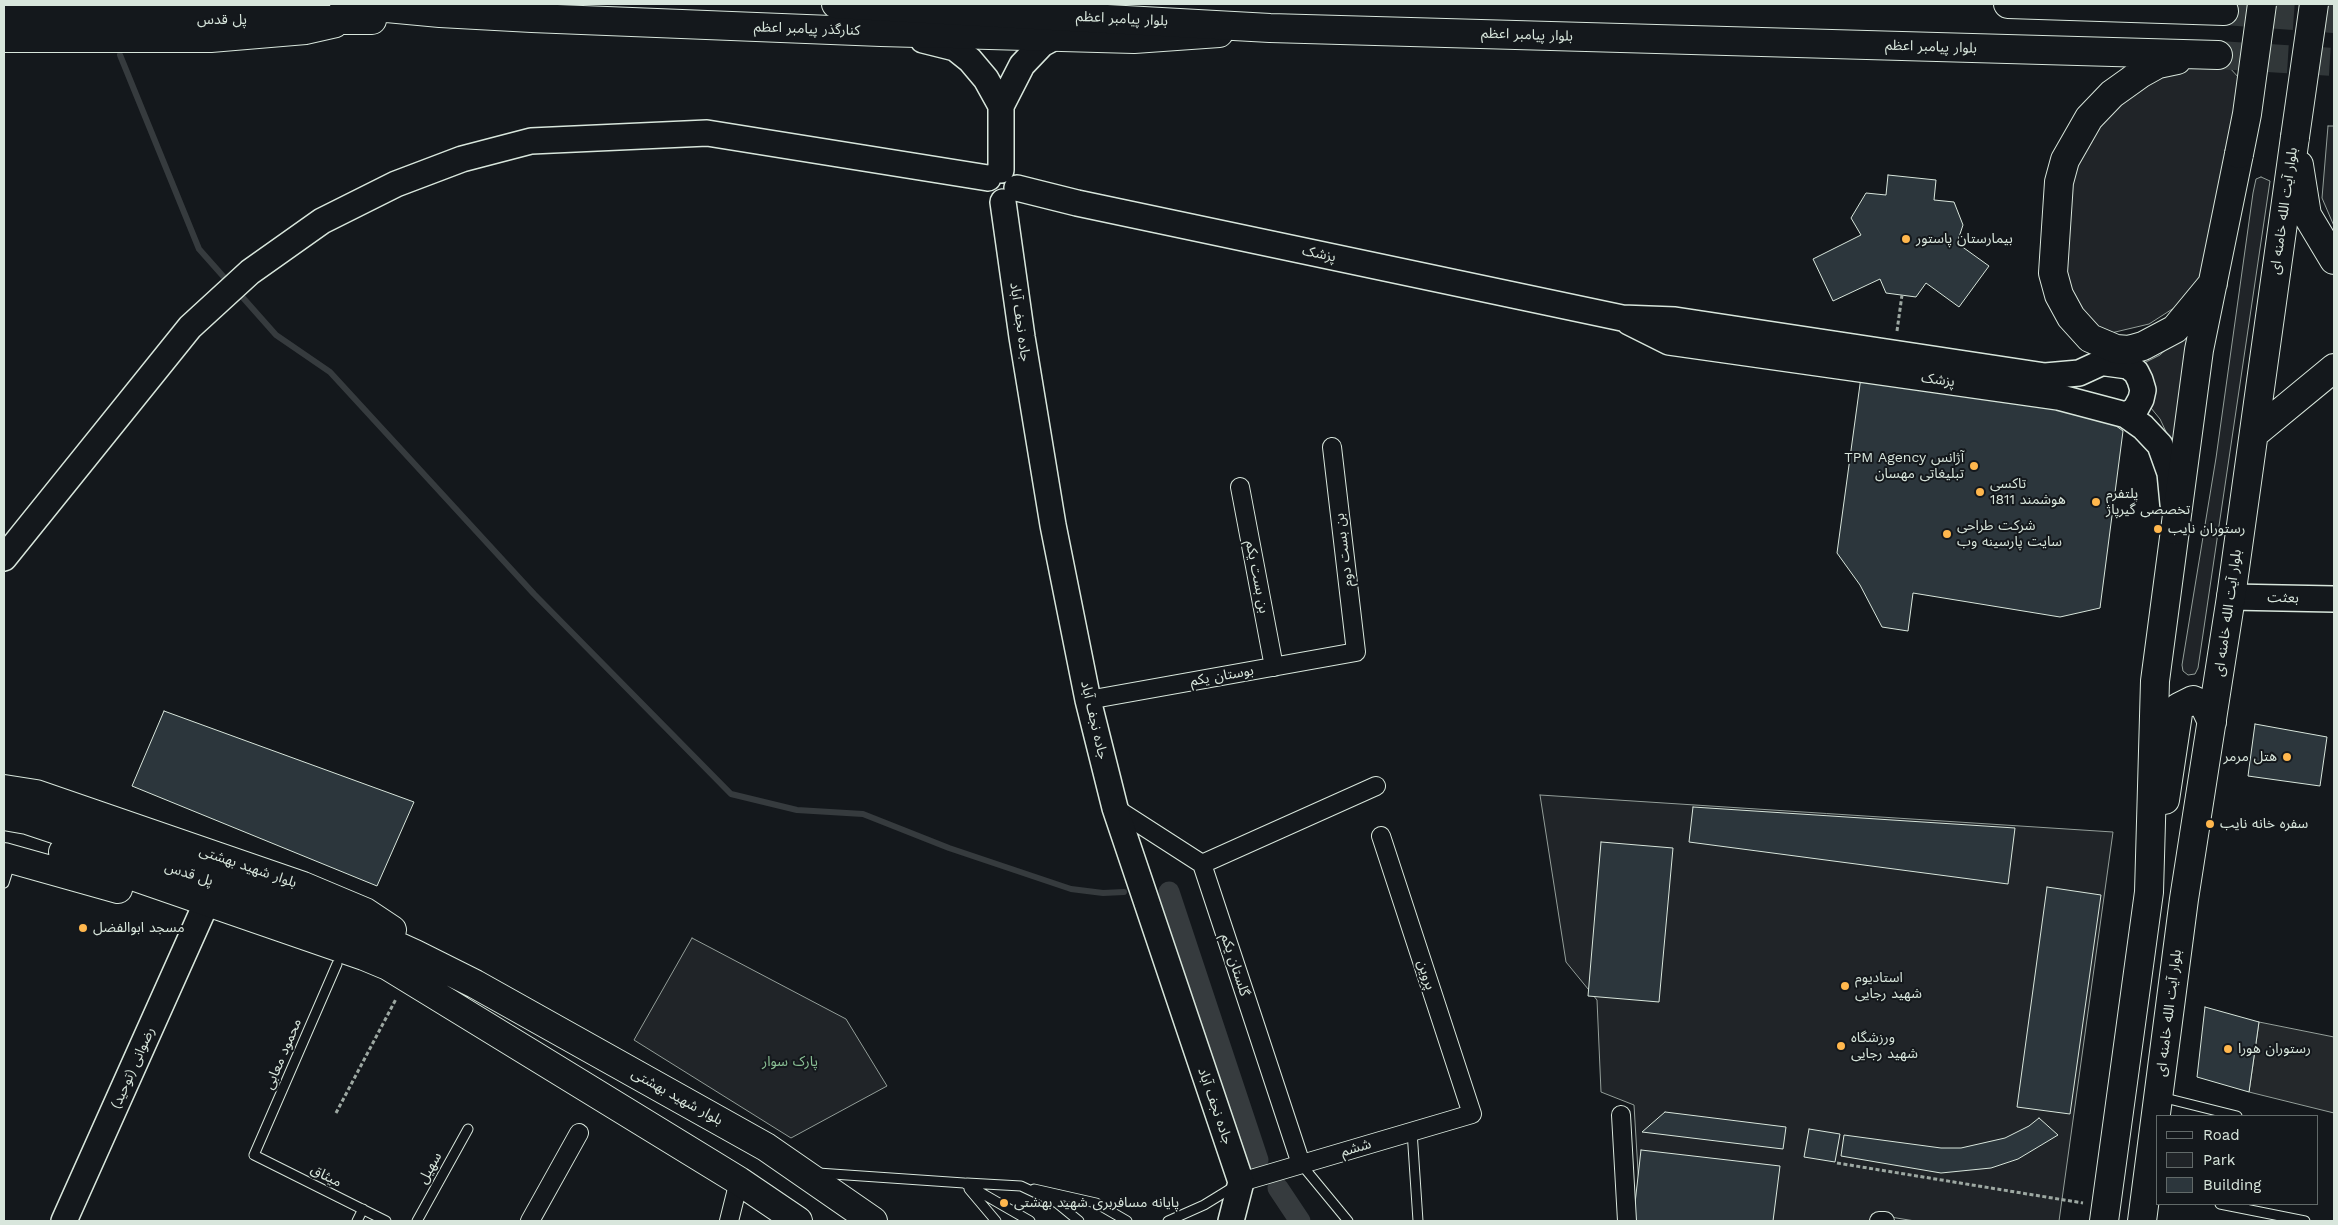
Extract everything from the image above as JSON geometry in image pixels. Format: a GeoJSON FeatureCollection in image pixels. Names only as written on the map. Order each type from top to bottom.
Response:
{"type":"FeatureCollection","features":[{"type":"Feature","properties":{"kind":"main road","name":"کنارگذر پیامبر اعظم"},"geometry":{"type":"LineString","coordinates":[[344,4],[440,13],[881,32],[1056,37],[1178,38],[1270,28]]}},
{"type":"Feature","properties":{"kind":"main road","name":"بلوار پیامبر اعظم"},"geometry":{"type":"LineString","coordinates":[[836,4],[1270,28],[2210,55],[2158,64],[2112,94],[2089,118],[2065,160],[2059,182],[2053,273],[2059,295],[2071,317],[2090,338],[2116,349],[2118,357]]}},
{"type":"Feature","properties":{"kind":"main road"},"geometry":{"type":"LineString","coordinates":[[2008,4],[2224,11]]}},
{"type":"Feature","properties":{"kind":"main road"},"geometry":{"type":"LineString","coordinates":[[2149,892],[2155,681],[2199,350],[2247,114],[2262,4]]}},
{"type":"Feature","properties":{"kind":"main road","name":"بلوار آیت الله خامنه ای"},"geometry":{"type":"LineString","coordinates":[[2157,1115],[2184,899],[2231,597],[2314,4]]}},
{"type":"Feature","properties":{"kind":"main road","name":"پل قدس"},"geometry":{"type":"LineString","coordinates":[[4,20],[375,20],[440,13]]}},
{"type":"Feature","properties":{"kind":"main road"},"geometry":{"type":"LineString","coordinates":[[2295,137],[2307,215],[2334,260]]}},
{"type":"Feature","properties":{"kind":"main road"},"geometry":{"type":"LineString","coordinates":[[2118,357],[2144,346],[2175,329],[2213,283]]}},
{"type":"Feature","properties":{"kind":"main road"},"geometry":{"type":"LineString","coordinates":[[2254,434],[2334,368]]}},
{"type":"Feature","properties":{"kind":"main road"},"geometry":{"type":"LineString","coordinates":[[2104,1214],[2149,892],[2179,707],[2193,700],[2204,705],[2212,722]]}},
{"type":"Feature","properties":{"kind":"main road","name":"بلوار شهید بهشتی"},"geometry":{"type":"LineString","coordinates":[[4,789],[36,794],[303,886],[365,912],[475,984],[766,1147],[872,1221]]}},
{"type":"Feature","properties":{"kind":"main road","name":"پل قدس"},"geometry":{"type":"LineString","coordinates":[[4,816],[37,823],[369,945]]}},
{"type":"Feature","properties":{"kind":"main road","name":"پل قدس"},"geometry":{"type":"LineString","coordinates":[[6,858],[22,837],[369,945]]}},
{"type":"Feature","properties":{"kind":"main road"},"geometry":{"type":"LineString","coordinates":[[6,858],[201,915],[450,1006]]}},
{"type":"Feature","properties":{"kind":"main road"},"geometry":{"type":"LineString","coordinates":[[369,945],[408,978],[450,1006],[739,1181],[798,1221]]}},
{"type":"Feature","properties":{"kind":"main road","name":"بلوار شهید بهشتی"},"geometry":{"type":"LineString","coordinates":[[369,945],[475,984]]}},
{"type":"Feature","properties":{"kind":"main road","name":"بلوار آیت الله خامنه ای"},"geometry":{"type":"LineString","coordinates":[[2142,1221],[2152,1190],[2156,1127]]}},
{"type":"Feature","properties":{"kind":"street"},"geometry":{"type":"LineString","coordinates":[[4,43],[211,43],[306,35],[375,20]]}},
{"type":"Feature","properties":{"kind":"street"},"geometry":{"type":"LineString","coordinates":[[881,32],[938,42],[955,48],[970,60],[986,79],[1001,106]]}},
{"type":"Feature","properties":{"kind":"street"},"geometry":{"type":"LineString","coordinates":[[1001,106],[1022,66],[1042,44],[1056,37]]}},
{"type":"Feature","properties":{"kind":"street","name":"جاده نجف آباد"},"geometry":{"type":"LineString","coordinates":[[1001,106],[1002,185],[1022,337],[1053,525],[1088,700],[1115,808],[1241,1182]]}},
{"type":"Feature","properties":{"kind":"street","name":"پزشک"},"geometry":{"type":"LineString","coordinates":[[4,558],[190,327],[250,272],[322,221],[396,184],[462,159],[531,141],[707,133],[1002,185],[1078,203],[1622,318],[1675,320],[2045,376],[2079,373],[2118,357]]}},
{"type":"Feature","properties":{"kind":"street","name":"پزشک"},"geometry":{"type":"LineString","coordinates":[[1622,318],[1669,342],[2058,397],[2126,415],[2152,435],[2166,458],[2170,473],[2175,530]]}},
{"type":"Feature","properties":{"kind":"street"},"geometry":{"type":"LineString","coordinates":[[2118,357],[2136,372],[2142,390],[2141,399],[2135,410],[2126,415]]}},
{"type":"Feature","properties":{"kind":"street","name":"بن بست دوم"},"geometry":{"type":"LineString","coordinates":[[1332,447],[1356,652]]}},
{"type":"Feature","properties":{"kind":"street","name":"بن بست یکم"},"geometry":{"type":"LineString","coordinates":[[1240,487],[1274,667]]}},
{"type":"Feature","properties":{"kind":"street","name":"بعثت"},"geometry":{"type":"LineString","coordinates":[[2231,597],[2334,599]]}},
{"type":"Feature","properties":{"kind":"street","name":"بوستان یکم"},"geometry":{"type":"LineString","coordinates":[[1088,700],[1356,652]]}},
{"type":"Feature","properties":{"kind":"street"},"geometry":{"type":"LineString","coordinates":[[1115,808],[1202,864],[1376,786]]}},
{"type":"Feature","properties":{"kind":"street","name":"پروین"},"geometry":{"type":"LineString","coordinates":[[1381,836],[1472,1114]]}},
{"type":"Feature","properties":{"kind":"street","name":"گلستان یکم"},"geometry":{"type":"LineString","coordinates":[[1202,864],[1301,1164]]}},
{"type":"Feature","properties":{"kind":"street","name":"رضوانی (توحید)"},"geometry":{"type":"LineString","coordinates":[[64,1221],[201,915]]}},
{"type":"Feature","properties":{"kind":"street","name":"ششم"},"geometry":{"type":"LineString","coordinates":[[1241,1182],[1472,1114]]}},
{"type":"Feature","properties":{"kind":"street"},"geometry":{"type":"LineString","coordinates":[[1622,1116],[1627,1221]]}},
{"type":"Feature","properties":{"kind":"street"},"geometry":{"type":"LineString","coordinates":[[530,1221],[579,1133]]}},
{"type":"Feature","properties":{"kind":"street"},"geometry":{"type":"LineString","coordinates":[[729,1221],[739,1181]]}},
{"type":"Feature","properties":{"kind":"street"},"geometry":{"type":"LineString","coordinates":[[1230,1221],[1241,1182]]}},
{"type":"Feature","properties":{"kind":"street"},"geometry":{"type":"LineString","coordinates":[[1879,1221],[1885,1221]]}},
{"type":"Feature","properties":{"kind":"lane","name":"محمود معابی"},"geometry":{"type":"LineString","coordinates":[[254,1155],[337,964]]}},
{"type":"Feature","properties":{"kind":"lane"},"geometry":{"type":"LineString","coordinates":[[2158,1096],[2233,1115]]}},
{"type":"Feature","properties":{"kind":"lane","name":"سهیل"},"geometry":{"type":"LineString","coordinates":[[416,1221],[468,1129]]}},
{"type":"Feature","properties":{"kind":"lane"},"geometry":{"type":"LineString","coordinates":[[1412,1131],[1418,1221]]}},
{"type":"Feature","properties":{"kind":"lane","name":"میثاق"},"geometry":{"type":"LineString","coordinates":[[254,1155],[386,1221]]}},
{"type":"Feature","properties":{"kind":"lane"},"geometry":{"type":"LineString","coordinates":[[1301,1164],[1348,1221]]}},
{"type":"Feature","properties":{"kind":"lane"},"geometry":{"type":"LineString","coordinates":[[802,1172],[1021,1186],[1059,1193],[1096,1203],[1127,1221]]}},
{"type":"Feature","properties":{"kind":"lane"},"geometry":{"type":"LineString","coordinates":[[1168,1221],[1204,1205],[1241,1182]]}},
{"type":"Feature","properties":{"kind":"lane"},"geometry":{"type":"LineString","coordinates":[[964,1183],[996,1221]]}},
{"type":"Feature","properties":{"kind":"lane"},"geometry":{"type":"LineString","coordinates":[[964,1183],[1030,1221]]}},
{"type":"Feature","properties":{"kind":"lane"},"geometry":{"type":"LineString","coordinates":[[1021,1186],[1057,1203],[1079,1221]]}},
{"type":"Feature","properties":{"kind":"lane"},"geometry":{"type":"LineString","coordinates":[[2225,1205],[2305,1221]]}},
{"type":"Feature","properties":{"kind":"lane"},"geometry":{"type":"LineString","coordinates":[[357,1221],[363,1210]]}},
{"type":"Feature","properties":{"kind":"path"},"geometry":{"type":"LineString","coordinates":[[1894,354],[1902,295]]}},
{"type":"Feature","properties":{"kind":"path"},"geometry":{"type":"LineString","coordinates":[[336,1113],[402,989]]}},
{"type":"Feature","properties":{"kind":"path"},"geometry":{"type":"LineString","coordinates":[[1837,1163],[2104,1214]]}},
{"type":"Feature","properties":{"kind":"green space"},"geometry":{"type":"Polygon","coordinates":[[[2218,55],[2250,90],[2213,283],[2149,324],[2090,338],[2054,255],[2059,182],[2112,94],[2218,55]]]}},
{"type":"Feature","properties":{"kind":"green space"},"geometry":{"type":"Polygon","coordinates":[[[2328,126],[2334,126],[2334,226],[2322,198],[2328,126]]]}},
{"type":"Feature","properties":{"kind":"green space"},"geometry":{"type":"Polygon","coordinates":[[[2261,177],[2270,181],[2198,668],[2195,674],[2188,675],[2183,671],[2182,665],[2216,458],[2253,193],[2256,179],[2261,177]]]}},
{"type":"Feature","properties":{"kind":"green space"},"geometry":{"type":"Polygon","coordinates":[[[2195,323],[2177,455],[2160,419],[2146,402],[2144,363],[2160,355],[2195,323]]]}},
{"type":"Feature","properties":{"kind":"green space","name":"ورزشگاه شهید رجایی"},"geometry":{"type":"Polygon","coordinates":[[[1540,795],[2113,832],[2059,1221],[1915,1221],[1872,1214],[1869,1221],[1641,1221],[1634,1105],[1601,1092],[1597,1000],[1566,962],[1540,795]]]}},
{"type":"Feature","properties":{"kind":"green space","name":"پارک سوار"},"geometry":{"type":"Polygon","coordinates":[[[692,938],[846,1019],[887,1086],[791,1138],[634,1040],[692,938]]]}},
{"type":"Feature","properties":{"kind":"shaded area"},"geometry":{"type":"Polygon","coordinates":[[[2259,1022],[2334,1037],[2334,1113],[2249,1092],[2259,1022]]]}},
{"type":"Feature","properties":{"kind":"building","name":"بیمارستان پاستور"},"geometry":{"type":"Polygon","coordinates":[[[1888,175],[1936,180],[1934,200],[1954,202],[1963,225],[1957,243],[1989,266],[1959,307],[1926,283],[1916,297],[1886,293],[1880,279],[1833,301],[1813,259],[1861,235],[1851,218],[1866,193],[1886,195],[1888,175]]]}},
{"type":"Feature","properties":{"kind":"building","name":"تاکسی هوشمند 1811"},"geometry":{"type":"Polygon","coordinates":[[[1861,377],[2088,405],[2123,431],[2100,608],[2060,617],[1913,593],[1908,631],[1882,627],[1860,585],[1837,553],[1861,377]]]}},
{"type":"Feature","properties":{"kind":"building"},"geometry":{"type":"Polygon","coordinates":[[[164,711],[414,802],[377,886],[132,786],[164,711]]]}},
{"type":"Feature","properties":{"kind":"building","name":"هتل مرمر"},"geometry":{"type":"Polygon","coordinates":[[[2255,724],[2327,737],[2320,786],[2248,776],[2255,724]]]}},
{"type":"Feature","properties":{"kind":"building"},"geometry":{"type":"Polygon","coordinates":[[[1693,807],[2015,828],[2008,884],[1689,842],[1693,807]]]}},
{"type":"Feature","properties":{"kind":"building"},"geometry":{"type":"Polygon","coordinates":[[[1601,842],[1673,848],[1659,1002],[1588,996],[1601,842]]]}},
{"type":"Feature","properties":{"kind":"building"},"geometry":{"type":"Polygon","coordinates":[[[2047,887],[2101,895],[2070,1114],[2017,1107],[2047,887]]]}},
{"type":"Feature","properties":{"kind":"building","name":"رستوران هورا"},"geometry":{"type":"Polygon","coordinates":[[[2205,1007],[2259,1022],[2249,1092],[2197,1077],[2205,1007]]]}},
{"type":"Feature","properties":{"kind":"building"},"geometry":{"type":"Polygon","coordinates":[[[1665,1112],[1786,1127],[1783,1149],[1642,1132],[1665,1112]]]}},
{"type":"Feature","properties":{"kind":"building"},"geometry":{"type":"Polygon","coordinates":[[[2039,1118],[2058,1135],[2018,1159],[1991,1168],[1941,1173],[1841,1156],[1844,1135],[1941,1148],[1961,1148],[2005,1138],[2029,1126],[2039,1118]]]}},
{"type":"Feature","properties":{"kind":"building"},"geometry":{"type":"Polygon","coordinates":[[[1809,1129],[1840,1134],[1835,1162],[1804,1157],[1809,1129]]]}},
{"type":"Feature","properties":{"kind":"building"},"geometry":{"type":"Polygon","coordinates":[[[1641,1150],[1780,1166],[1773,1221],[1633,1221],[1641,1150]]]}},
{"type":"Feature","properties":{"kind":"waterway"},"geometry":{"type":"LineString","coordinates":[[120,55],[199,249],[230,284]]}},
{"type":"Feature","properties":{"kind":"waterway"},"geometry":{"type":"LineString","coordinates":[[237,291],[276,335],[330,372],[534,594],[731,794],[797,810],[863,814],[949,848],[1071,889],[1103,893],[1124,892]]}},
{"type":"Feature","properties":{"kind":"waterway"},"geometry":{"type":"LineString","coordinates":[[1162,892],[1169,892]]}},
{"type":"Feature","properties":{"kind":"waterway"},"geometry":{"type":"LineString","coordinates":[[1169,892],[1258,1160]]}},
{"type":"Feature","properties":{"kind":"waterway"},"geometry":{"type":"LineString","coordinates":[[1278,1188],[1300,1221]]}},
{"type":"Feature","properties":{"kind":"tunnel"},"geometry":{"type":"LineString","coordinates":[[2224,11],[2334,19]]}},
{"type":"Feature","properties":{"kind":"tunnel"},"geometry":{"type":"LineString","coordinates":[[2218,55],[2334,62]]}},
{"type":"Feature","properties":{"kind":"place","name":"بیمارستان پاستور"},"geometry":{"type":"Point","coordinates":[1906,239]}},
{"type":"Feature","properties":{"kind":"place","name":"TPM Agency آژانس تبلیغاتی مهسان"},"geometry":{"type":"Point","coordinates":[1974,466]}},
{"type":"Feature","properties":{"kind":"place","name":"تاکسی هوشمند 1811"},"geometry":{"type":"Point","coordinates":[1980,492]}},
{"type":"Feature","properties":{"kind":"place","name":"پلتفرم تخصصی گیرپاژ"},"geometry":{"type":"Point","coordinates":[2096,502]}},
{"type":"Feature","properties":{"kind":"place","name":"رستوران نایب"},"geometry":{"type":"Point","coordinates":[2158,529]}},
{"type":"Feature","properties":{"kind":"place","name":"شرکت طراحی سایت پارسینه وب"},"geometry":{"type":"Point","coordinates":[1947,534]}},
{"type":"Feature","properties":{"kind":"place","name":"هتل مرمر"},"geometry":{"type":"Point","coordinates":[2287,757]}},
{"type":"Feature","properties":{"kind":"place","name":"سفره خانه نایب"},"geometry":{"type":"Point","coordinates":[2210,824]}},
{"type":"Feature","properties":{"kind":"place","name":"مسجد ابوالفضل"},"geometry":{"type":"Point","coordinates":[83,928]}},
{"type":"Feature","properties":{"kind":"place","name":"استادیوم شهید رجایی"},"geometry":{"type":"Point","coordinates":[1845,986]}},
{"type":"Feature","properties":{"kind":"place","name":"ورزشگاه شهید رجایی"},"geometry":{"type":"Point","coordinates":[1841,1046]}},
{"type":"Feature","properties":{"kind":"place","name":"رستوران هورا"},"geometry":{"type":"Point","coordinates":[2228,1049]}},
{"type":"Feature","properties":{"kind":"place","name":"پایانه مسافربری شهید بهشتی"},"geometry":{"type":"Point","coordinates":[1004,1203]}}]}
